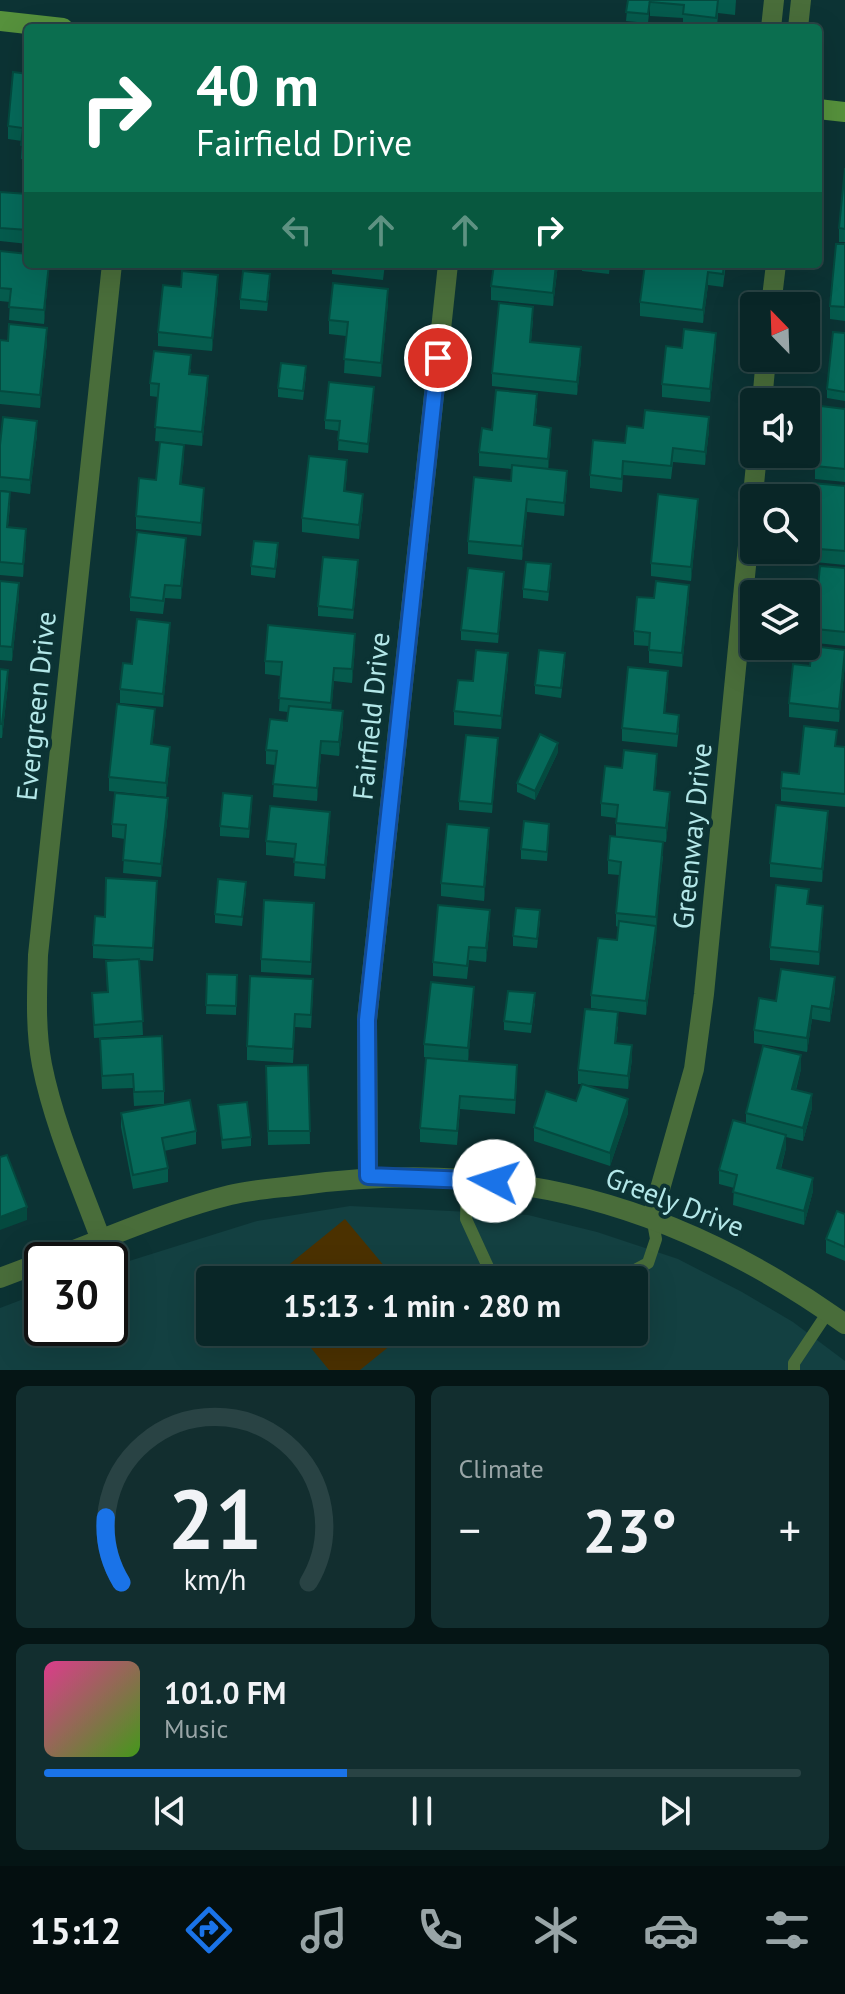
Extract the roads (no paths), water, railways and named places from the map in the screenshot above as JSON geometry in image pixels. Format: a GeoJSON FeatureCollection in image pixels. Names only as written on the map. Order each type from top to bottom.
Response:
{"type":"FeatureCollection","features":[{"type":"Feature","properties":{"kind":"main road"},"geometry":{"type":"LineString","coordinates":[[0,21],[27,24]]}},
{"type":"Feature","properties":{"kind":"main road"},"geometry":{"type":"LineString","coordinates":[[822,109],[845,112]]}},
{"type":"Feature","properties":{"kind":"street"},"geometry":{"type":"LineString","coordinates":[[771,24],[774,0]]}},
{"type":"Feature","properties":{"kind":"street"},"geometry":{"type":"LineString","coordinates":[[798,24],[801,0]]}},
{"type":"Feature","properties":{"kind":"street","name":"Evergreen Drive"},"geometry":{"type":"LineString","coordinates":[[101,1240],[55,1116],[42,1064],[37,1022],[38,955],[112,268]]}},
{"type":"Feature","properties":{"kind":"street","name":"Fairfield Drive"},"geometry":{"type":"LineString","coordinates":[[368,1176],[367,1020],[448,268]]}},
{"type":"Feature","properties":{"kind":"street"},"geometry":{"type":"LineString","coordinates":[[773,292],[776,268]]}},
{"type":"Feature","properties":{"kind":"street","name":"Greenway Drive"},"geometry":{"type":"LineString","coordinates":[[652,1217],[694,1069],[756,468]]}},
{"type":"Feature","properties":{"kind":"street","name":"Greely Drive"},"geometry":{"type":"LineString","coordinates":[[96,1242],[231,1195],[368,1176],[467,1177],[582,1196],[652,1217],[726,1250],[791,1285],[837,1318]]}},
{"type":"Feature","properties":{"kind":"street"},"geometry":{"type":"LineString","coordinates":[[0,1278],[24,1269]]}},
{"type":"Feature","properties":{"kind":"lane"},"geometry":{"type":"LineString","coordinates":[[467,1177],[466,1219],[488,1266]]}},
{"type":"Feature","properties":{"kind":"lane"},"geometry":{"type":"LineString","coordinates":[[642,1266],[648,1263],[656,1239],[652,1217]]}},
{"type":"Feature","properties":{"kind":"lane"},"geometry":{"type":"LineString","coordinates":[[794,1370],[794,1363],[837,1318]]}}]}
